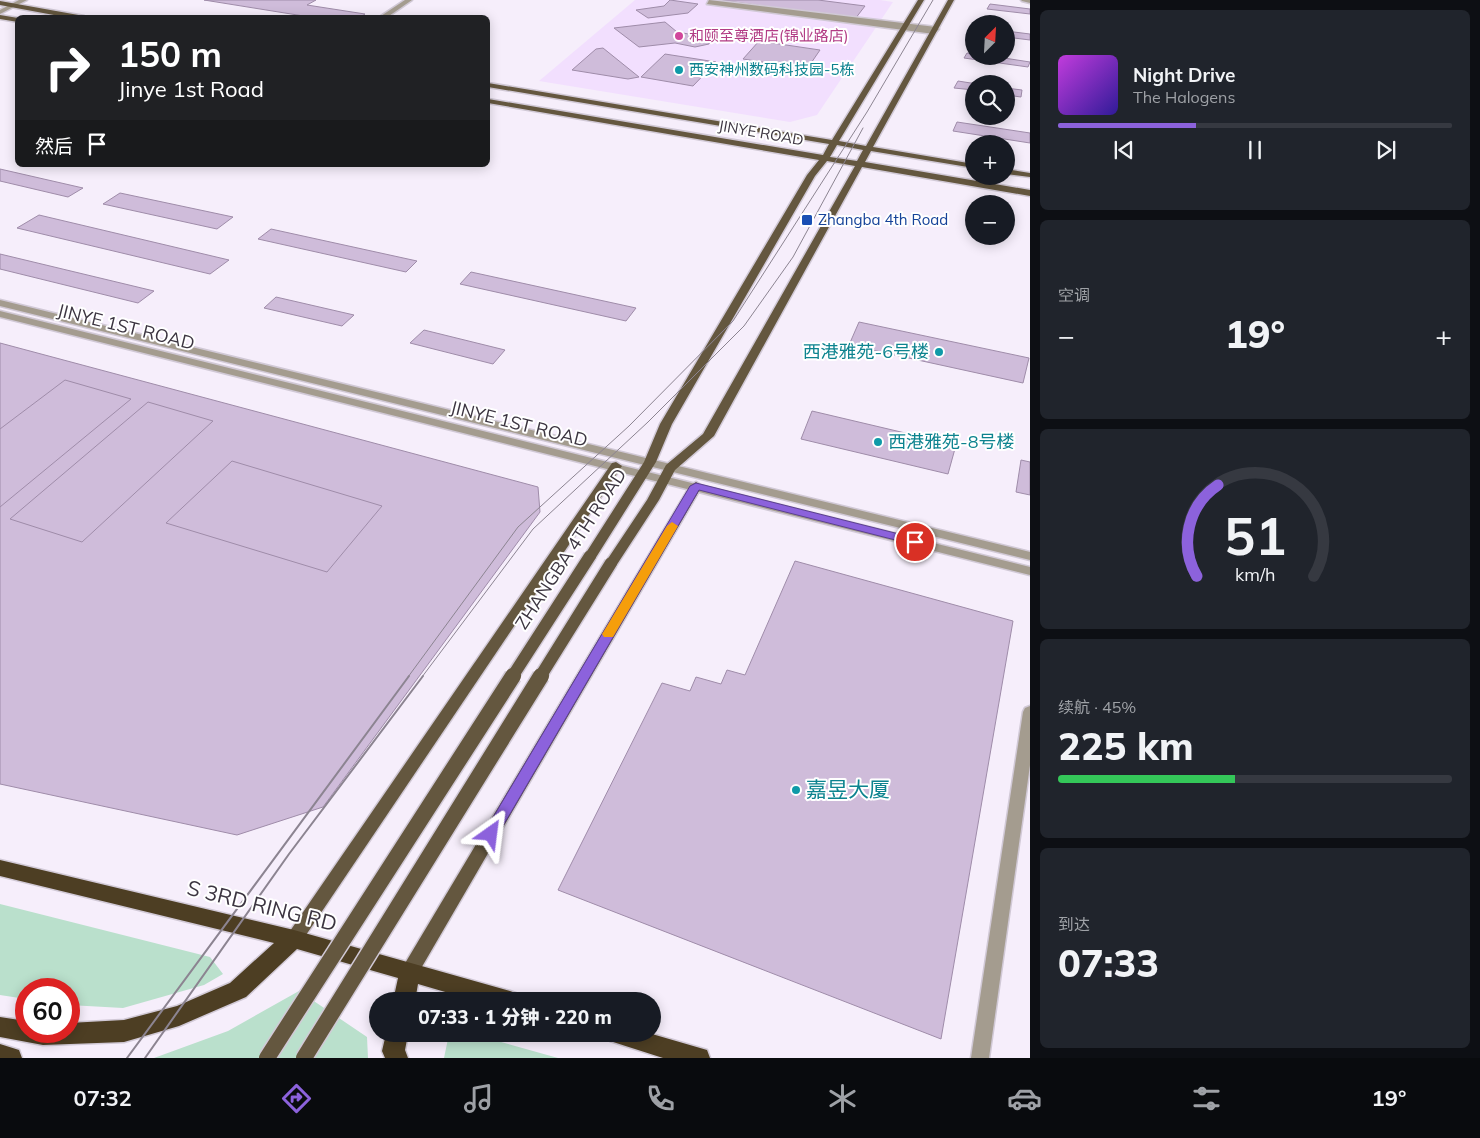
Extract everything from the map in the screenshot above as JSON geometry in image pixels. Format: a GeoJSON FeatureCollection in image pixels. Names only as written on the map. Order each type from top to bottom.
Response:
{"type":"FeatureCollection","features":[{"type":"Feature","properties":{"kind":"highway","name":"S 3RD RING RD"},"geometry":{"type":"LineString","coordinates":[[0,868],[294,939],[479,992]]}},
{"type":"Feature","properties":{"kind":"highway"},"geometry":{"type":"LineString","coordinates":[[80,1033],[124,1031],[179,1016],[238,990],[294,939]]}},
{"type":"Feature","properties":{"kind":"highway"},"geometry":{"type":"LineString","coordinates":[[406,992],[410,972]]}},
{"type":"Feature","properties":{"kind":"highway"},"geometry":{"type":"LineString","coordinates":[[0,1027],[15,1029]]}},
{"type":"Feature","properties":{"kind":"highway"},"geometry":{"type":"LineString","coordinates":[[395,1042],[393,1052],[397,1058]]}},
{"type":"Feature","properties":{"kind":"highway"},"geometry":{"type":"LineString","coordinates":[[645,1042],[699,1058]]}},
{"type":"Feature","properties":{"kind":"highway"},"geometry":{"type":"LineString","coordinates":[[0,1055],[11,1058]]}},
{"type":"Feature","properties":{"kind":"main road","name":"ZHANGBA 4TH ROAD"},"geometry":{"type":"LineString","coordinates":[[267,1058],[647,468],[666,424],[811,174],[825,158],[922,0]]}},
{"type":"Feature","properties":{"kind":"main road"},"geometry":{"type":"LineString","coordinates":[[304,1058],[668,473],[708,436],[951,0]]}},
{"type":"Feature","properties":{"kind":"main road"},"geometry":{"type":"LineString","coordinates":[[1,4],[12,3],[70,15]]}},
{"type":"Feature","properties":{"kind":"main road"},"geometry":{"type":"LineString","coordinates":[[0,17],[15,20]]}},
{"type":"Feature","properties":{"kind":"main road","name":"JINYE ROAD"},"geometry":{"type":"LineString","coordinates":[[490,85],[965,164]]}},
{"type":"Feature","properties":{"kind":"main road","name":"JINYE ROAD"},"geometry":{"type":"LineString","coordinates":[[490,101],[1030,193]]}},
{"type":"Feature","properties":{"kind":"main road"},"geometry":{"type":"LineString","coordinates":[[1015,172],[1030,175]]}},
{"type":"Feature","properties":{"kind":"main road"},"geometry":{"type":"LineString","coordinates":[[294,939],[616,466]]}},
{"type":"Feature","properties":{"kind":"main road"},"geometry":{"type":"LineString","coordinates":[[410,972],[696,486]]}},
{"type":"Feature","properties":{"kind":"street"},"geometry":{"type":"LineString","coordinates":[[0,12],[12,3],[24,0]]}},
{"type":"Feature","properties":{"kind":"street"},"geometry":{"type":"LineString","coordinates":[[386,15],[409,0]]}},
{"type":"Feature","properties":{"kind":"street"},"geometry":{"type":"LineString","coordinates":[[1024,0],[1030,1]]}},
{"type":"Feature","properties":{"kind":"street"},"geometry":{"type":"LineString","coordinates":[[906,26],[709,3],[712,1],[906,26],[935,31]]}},
{"type":"Feature","properties":{"kind":"street","name":"JINYE 1ST ROAD"},"geometry":{"type":"LineString","coordinates":[[0,303],[647,468],[1030,556]]}},
{"type":"Feature","properties":{"kind":"street","name":"JINYE 1ST ROAD"},"geometry":{"type":"LineString","coordinates":[[0,314],[616,466],[647,468]]}},
{"type":"Feature","properties":{"kind":"street","name":"JINYE 1ST ROAD"},"geometry":{"type":"LineString","coordinates":[[668,473],[696,486],[1030,571]]}},
{"type":"Feature","properties":{"kind":"street"},"geometry":{"type":"LineString","coordinates":[[980,1058],[1030,712]]}},
{"type":"Feature","properties":{"kind":"shaded area"},"geometry":{"type":"Polygon","coordinates":[[[635,0],[880,0],[893,2],[817,115],[790,122],[539,81],[635,0]]]}},
{"type":"Feature","properties":{"kind":"green space"},"geometry":{"type":"Polygon","coordinates":[[[0,904],[210,957],[223,974],[204,985],[123,1008],[80,1006],[80,978],[15,978],[15,997],[0,995],[0,904]]]}},
{"type":"Feature","properties":{"kind":"green space"},"geometry":{"type":"Polygon","coordinates":[[[299,991],[367,1037],[368,1058],[154,1058],[228,1031],[299,991]]]}},
{"type":"Feature","properties":{"kind":"green space"},"geometry":{"type":"Polygon","coordinates":[[[447,1042],[501,1042],[558,1058],[444,1058],[447,1042]]]}},
{"type":"Feature","properties":{"kind":"building"},"geometry":{"type":"Polygon","coordinates":[[[204,0],[316,0],[307,5],[365,14],[297,15],[204,0]]]}},
{"type":"Feature","properties":{"kind":"building"},"geometry":{"type":"Polygon","coordinates":[[[670,0],[698,4],[688,13],[648,18],[636,10],[664,6],[670,0]]]}},
{"type":"Feature","properties":{"kind":"building"},"geometry":{"type":"Polygon","coordinates":[[[720,0],[818,0],[865,6],[855,19],[720,0]]]}},
{"type":"Feature","properties":{"kind":"building"},"geometry":{"type":"Polygon","coordinates":[[[990,4],[1030,9],[1030,14],[987,9],[990,4]]]}},
{"type":"Feature","properties":{"kind":"building"},"geometry":{"type":"Polygon","coordinates":[[[665,22],[677,32],[706,37],[710,40],[709,44],[695,47],[675,43],[639,47],[614,28],[665,22]]]}},
{"type":"Feature","properties":{"kind":"building"},"geometry":{"type":"Polygon","coordinates":[[[1015,32],[1030,34],[1030,40],[1015,38],[1015,32]]]}},
{"type":"Feature","properties":{"kind":"building"},"geometry":{"type":"Polygon","coordinates":[[[759,41],[820,50],[807,69],[743,59],[759,41]]]}},
{"type":"Feature","properties":{"kind":"building"},"geometry":{"type":"Polygon","coordinates":[[[603,48],[639,77],[628,79],[572,70],[596,49],[603,48]]]}},
{"type":"Feature","properties":{"kind":"building","name":"西安神州数码科技园-5栋"},"geometry":{"type":"Polygon","coordinates":[[[665,54],[716,62],[693,86],[641,77],[665,54]]]}},
{"type":"Feature","properties":{"kind":"building"},"geometry":{"type":"Polygon","coordinates":[[[1015,60],[1030,62],[1028,67],[1014,65],[1015,60]]]}},
{"type":"Feature","properties":{"kind":"building"},"geometry":{"type":"Polygon","coordinates":[[[958,81],[965,82],[965,89],[954,88],[958,81]]]}},
{"type":"Feature","properties":{"kind":"building"},"geometry":{"type":"Polygon","coordinates":[[[1015,89],[1022,90],[1021,97],[1015,96],[1015,89]]]}},
{"type":"Feature","properties":{"kind":"building"},"geometry":{"type":"Polygon","coordinates":[[[957,122],[965,123],[965,125],[1030,133],[1030,143],[1015,141],[1015,135],[979,135],[953,131],[957,122]]]}},
{"type":"Feature","properties":{"kind":"building"},"geometry":{"type":"Polygon","coordinates":[[[0,169],[83,188],[68,197],[0,181],[0,169]]]}},
{"type":"Feature","properties":{"kind":"building"},"geometry":{"type":"Polygon","coordinates":[[[120,193],[233,217],[217,229],[103,204],[120,193]]]}},
{"type":"Feature","properties":{"kind":"building"},"geometry":{"type":"Polygon","coordinates":[[[39,215],[229,260],[210,274],[17,228],[39,215]]]}},
{"type":"Feature","properties":{"kind":"building"},"geometry":{"type":"Polygon","coordinates":[[[271,229],[417,261],[406,272],[258,239],[271,229]]]}},
{"type":"Feature","properties":{"kind":"building"},"geometry":{"type":"Polygon","coordinates":[[[0,254],[154,291],[138,303],[0,269],[0,254]]]}},
{"type":"Feature","properties":{"kind":"building"},"geometry":{"type":"Polygon","coordinates":[[[471,272],[636,308],[626,321],[460,284],[471,272]]]}},
{"type":"Feature","properties":{"kind":"building"},"geometry":{"type":"Polygon","coordinates":[[[276,297],[354,315],[342,326],[264,308],[276,297]]]}},
{"type":"Feature","properties":{"kind":"building","name":"西港雅苑-6号楼"},"geometry":{"type":"Polygon","coordinates":[[[859,322],[1029,358],[1023,383],[849,345],[859,322]]]}},
{"type":"Feature","properties":{"kind":"building"},"geometry":{"type":"Polygon","coordinates":[[[424,330],[505,350],[493,364],[410,343],[424,330]]]}},
{"type":"Feature","properties":{"kind":"building"},"geometry":{"type":"Polygon","coordinates":[[[0,343],[538,487],[540,512],[323,807],[237,835],[0,784],[0,343]]]}},
{"type":"Feature","properties":{"kind":"building"},"geometry":{"type":"Polygon","coordinates":[[[65,380],[131,399],[0,507],[0,429],[65,380]]]}},
{"type":"Feature","properties":{"kind":"building"},"geometry":{"type":"Polygon","coordinates":[[[148,402],[213,421],[82,542],[10,519],[148,402]]]}},
{"type":"Feature","properties":{"kind":"building","name":"西港雅苑-8号楼"},"geometry":{"type":"Polygon","coordinates":[[[812,411],[956,445],[948,474],[801,439],[812,411]]]}},
{"type":"Feature","properties":{"kind":"building"},"geometry":{"type":"Polygon","coordinates":[[[1021,460],[1030,462],[1030,495],[1016,492],[1021,460]]]}},
{"type":"Feature","properties":{"kind":"building"},"geometry":{"type":"Polygon","coordinates":[[[232,461],[382,506],[327,572],[166,523],[232,461]]]}},
{"type":"Feature","properties":{"kind":"building","name":"嘉昱大厦"},"geometry":{"type":"Polygon","coordinates":[[[795,561],[1013,621],[941,1039],[558,890],[662,683],[690,691],[696,677],[721,684],[727,670],[745,675],[795,561]]]}},
{"type":"Feature","properties":{"kind":"tram line"},"geometry":{"type":"LineString","coordinates":[[408,677],[518,527],[629,426],[733,321],[867,112],[933,0]]}},
{"type":"Feature","properties":{"kind":"tram line"},"geometry":{"type":"LineString","coordinates":[[422,677],[533,529],[648,422],[744,326],[793,257],[863,128]]}},
{"type":"Feature","properties":{"kind":"tram line"},"geometry":{"type":"LineString","coordinates":[[127,1058],[409,676]]}},
{"type":"Feature","properties":{"kind":"tram line"},"geometry":{"type":"LineString","coordinates":[[145,1058],[289,854],[423,676]]}},
{"type":"Feature","properties":{"kind":"slow traffic"},"geometry":{"type":"LineString","coordinates":[[609,634],[672,526]]}},
{"type":"Feature","properties":{"kind":"place","name":"和颐至尊酒店(锦业路店)"},"geometry":{"type":"Point","coordinates":[679,36]}},
{"type":"Feature","properties":{"kind":"place","name":"西安神州数码科技园-5栋"},"geometry":{"type":"Point","coordinates":[679,70]}},
{"type":"Feature","properties":{"kind":"place","name":"Zhangba 4th Road"},"geometry":{"type":"Point","coordinates":[807,220]}},
{"type":"Feature","properties":{"kind":"place","name":"西港雅苑-6号楼"},"geometry":{"type":"Point","coordinates":[939,352]}},
{"type":"Feature","properties":{"kind":"place","name":"西港雅苑-8号楼"},"geometry":{"type":"Point","coordinates":[878,442]}},
{"type":"Feature","properties":{"kind":"place","name":"嘉昱大厦"},"geometry":{"type":"Point","coordinates":[796,790]}},
{"type":"Feature","properties":{"kind":"route"},"geometry":{"type":"LineString","coordinates":[[491,834],[696,486],[915,542]]}}]}
